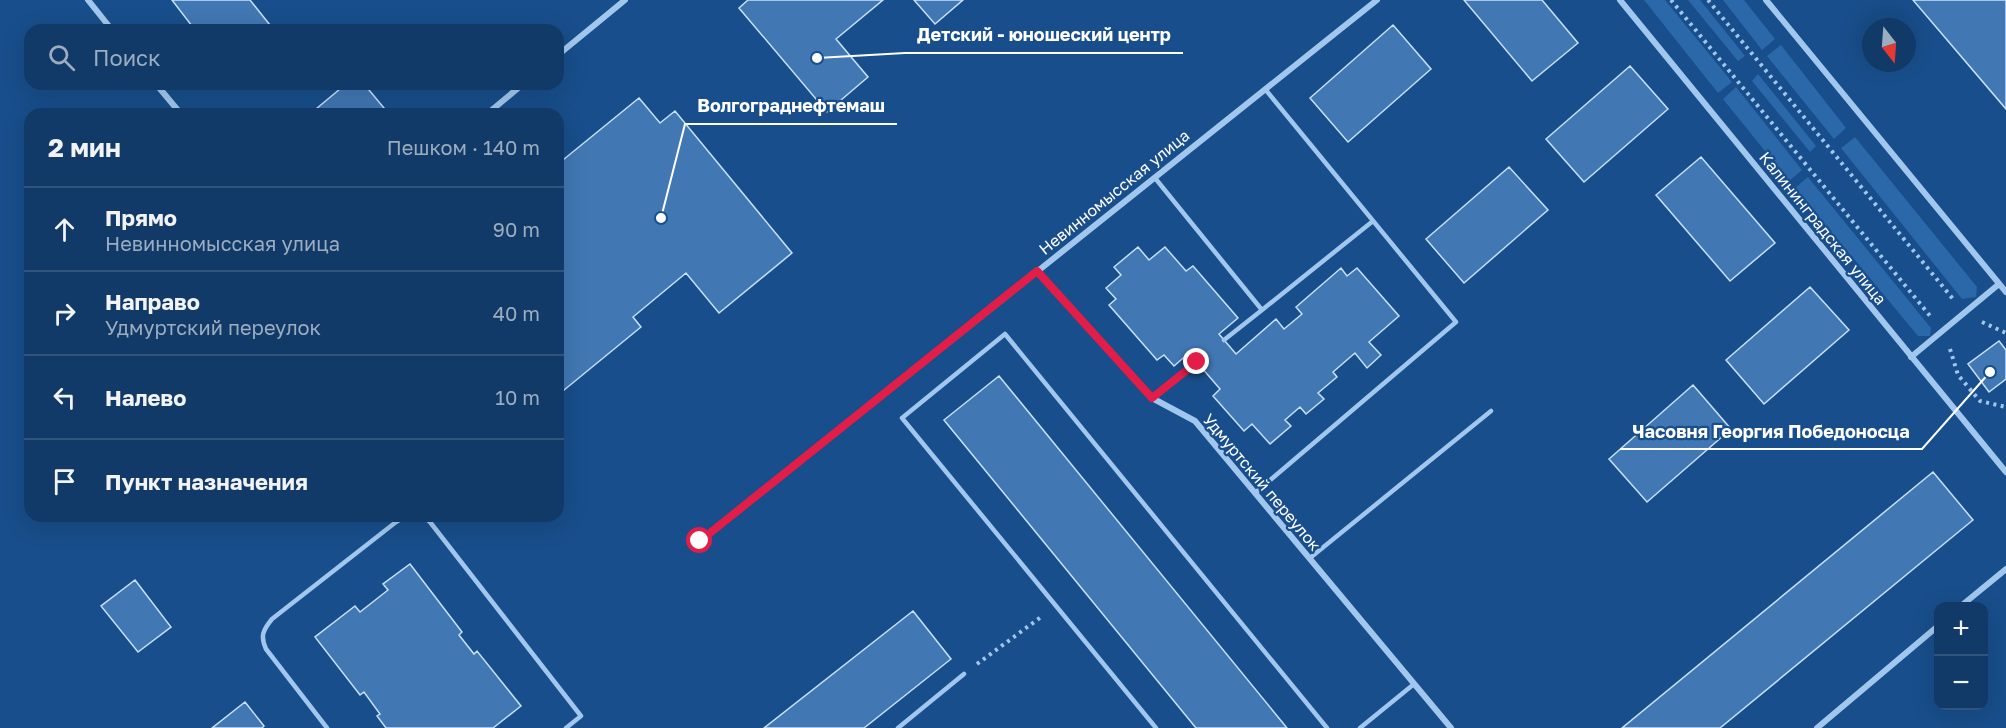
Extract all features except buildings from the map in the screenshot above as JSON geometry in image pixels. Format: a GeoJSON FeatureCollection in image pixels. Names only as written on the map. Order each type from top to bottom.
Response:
{"type":"FeatureCollection","features":[{"type":"Feature","properties":{"kind":"street"},"geometry":{"type":"LineString","coordinates":[[87,0],[107,24]]}},
{"type":"Feature","properties":{"kind":"street"},"geometry":{"type":"LineString","coordinates":[[564,50],[626,0]]}},
{"type":"Feature","properties":{"kind":"street","name":"Невинномысская улица"},"geometry":{"type":"LineString","coordinates":[[700,541],[1377,0]]}},
{"type":"Feature","properties":{"kind":"street","name":"Калининградская улица"},"geometry":{"type":"LineString","coordinates":[[1620,0],[2006,472]]}},
{"type":"Feature","properties":{"kind":"street"},"geometry":{"type":"LineString","coordinates":[[1766,0],[2006,292]]}},
{"type":"Feature","properties":{"kind":"street"},"geometry":{"type":"LineString","coordinates":[[161,90],[176,108]]}},
{"type":"Feature","properties":{"kind":"street"},"geometry":{"type":"LineString","coordinates":[[493,108],[516,90]]}},
{"type":"Feature","properties":{"kind":"street","name":"Удмуртский переулок"},"geometry":{"type":"LineString","coordinates":[[1037,271],[1152,398],[1195,421],[1450,728]]}},
{"type":"Feature","properties":{"kind":"street"},"geometry":{"type":"LineString","coordinates":[[1911,357],[2000,284]]}},
{"type":"Feature","properties":{"kind":"street"},"geometry":{"type":"LineString","coordinates":[[1966,602],[2006,569]]}},
{"type":"Feature","properties":{"kind":"street"},"geometry":{"type":"LineString","coordinates":[[1817,728],[1934,629]]}},
{"type":"Feature","properties":{"kind":"lane"},"geometry":{"type":"LineString","coordinates":[[1255,493],[1456,322],[1265,89]]}},
{"type":"Feature","properties":{"kind":"lane"},"geometry":{"type":"LineString","coordinates":[[1155,178],[1262,310]]}},
{"type":"Feature","properties":{"kind":"lane"},"geometry":{"type":"LineString","coordinates":[[1224,340],[1373,221]]}},
{"type":"Feature","properties":{"kind":"lane"},"geometry":{"type":"LineString","coordinates":[[1156,728],[902,418],[1005,334],[1327,728]]}},
{"type":"Feature","properties":{"kind":"lane"},"geometry":{"type":"LineString","coordinates":[[1152,398],[1197,362]]}},
{"type":"Feature","properties":{"kind":"lane"},"geometry":{"type":"LineString","coordinates":[[1310,558],[1491,411]]}},
{"type":"Feature","properties":{"kind":"lane"},"geometry":{"type":"LineString","coordinates":[[327,728],[266,649],[261,639],[264,628],[272,619],[396,522]]}},
{"type":"Feature","properties":{"kind":"lane"},"geometry":{"type":"LineString","coordinates":[[430,522],[581,716],[566,728]]}},
{"type":"Feature","properties":{"kind":"lane"},"geometry":{"type":"LineString","coordinates":[[898,728],[964,674]]}},
{"type":"Feature","properties":{"kind":"lane"},"geometry":{"type":"LineString","coordinates":[[1360,728],[1414,684]]}},
{"type":"Feature","properties":{"kind":"path"},"geometry":{"type":"LineString","coordinates":[[1671,0],[1942,331],[1958,375],[1980,401],[2006,407]]}},
{"type":"Feature","properties":{"kind":"path"},"geometry":{"type":"LineString","coordinates":[[1708,0],[1959,305],[1979,321],[2006,333]]}},
{"type":"Feature","properties":{"kind":"path"},"geometry":{"type":"LineString","coordinates":[[964,674],[1056,605]]}},
{"type":"Feature","properties":{"kind":"shaded area"},"geometry":{"type":"Polygon","coordinates":[[[1644,0],[1665,0],[1732,82],[1718,93],[1644,0]]]}},
{"type":"Feature","properties":{"kind":"shaded area"},"geometry":{"type":"Polygon","coordinates":[[[1688,0],[1700,0],[1745,56],[1738,61],[1688,0]]]}},
{"type":"Feature","properties":{"kind":"shaded area"},"geometry":{"type":"Polygon","coordinates":[[[1723,0],[1744,0],[1775,39],[1762,50],[1723,0]]]}},
{"type":"Feature","properties":{"kind":"shaded area"},"geometry":{"type":"Polygon","coordinates":[[[1781,45],[1846,128],[1834,139],[1767,56],[1781,45]]]}},
{"type":"Feature","properties":{"kind":"shaded area"},"geometry":{"type":"Polygon","coordinates":[[[1758,74],[1816,146],[1810,152],[1752,81],[1758,74]]]}},
{"type":"Feature","properties":{"kind":"shaded area"},"geometry":{"type":"Polygon","coordinates":[[[1736,87],[1802,170],[1789,181],[1723,99],[1736,87]]]}},
{"type":"Feature","properties":{"kind":"shaded area"},"geometry":{"type":"Polygon","coordinates":[[[1855,137],[1977,287],[1976,297],[1962,299],[1841,148],[1855,137]]]}},
{"type":"Feature","properties":{"kind":"shaded area"},"geometry":{"type":"Polygon","coordinates":[[[1808,177],[1931,328],[1930,336],[1918,336],[1795,188],[1808,177]]]}},
{"type":"Feature","properties":{"kind":"place","name":"Детский - юношеский центр"},"geometry":{"type":"Point","coordinates":[817,58]}},
{"type":"Feature","properties":{"kind":"place","name":"Волгограднефтемаш"},"geometry":{"type":"Point","coordinates":[661,218]}},
{"type":"Feature","properties":{"kind":"place","name":"Часовня Георгия Победоносца"},"geometry":{"type":"Point","coordinates":[1990,372]}},
{"type":"Feature","properties":{"kind":"route"},"geometry":{"type":"LineString","coordinates":[[700,541],[1037,271],[1152,398],[1197,362]]}}]}
